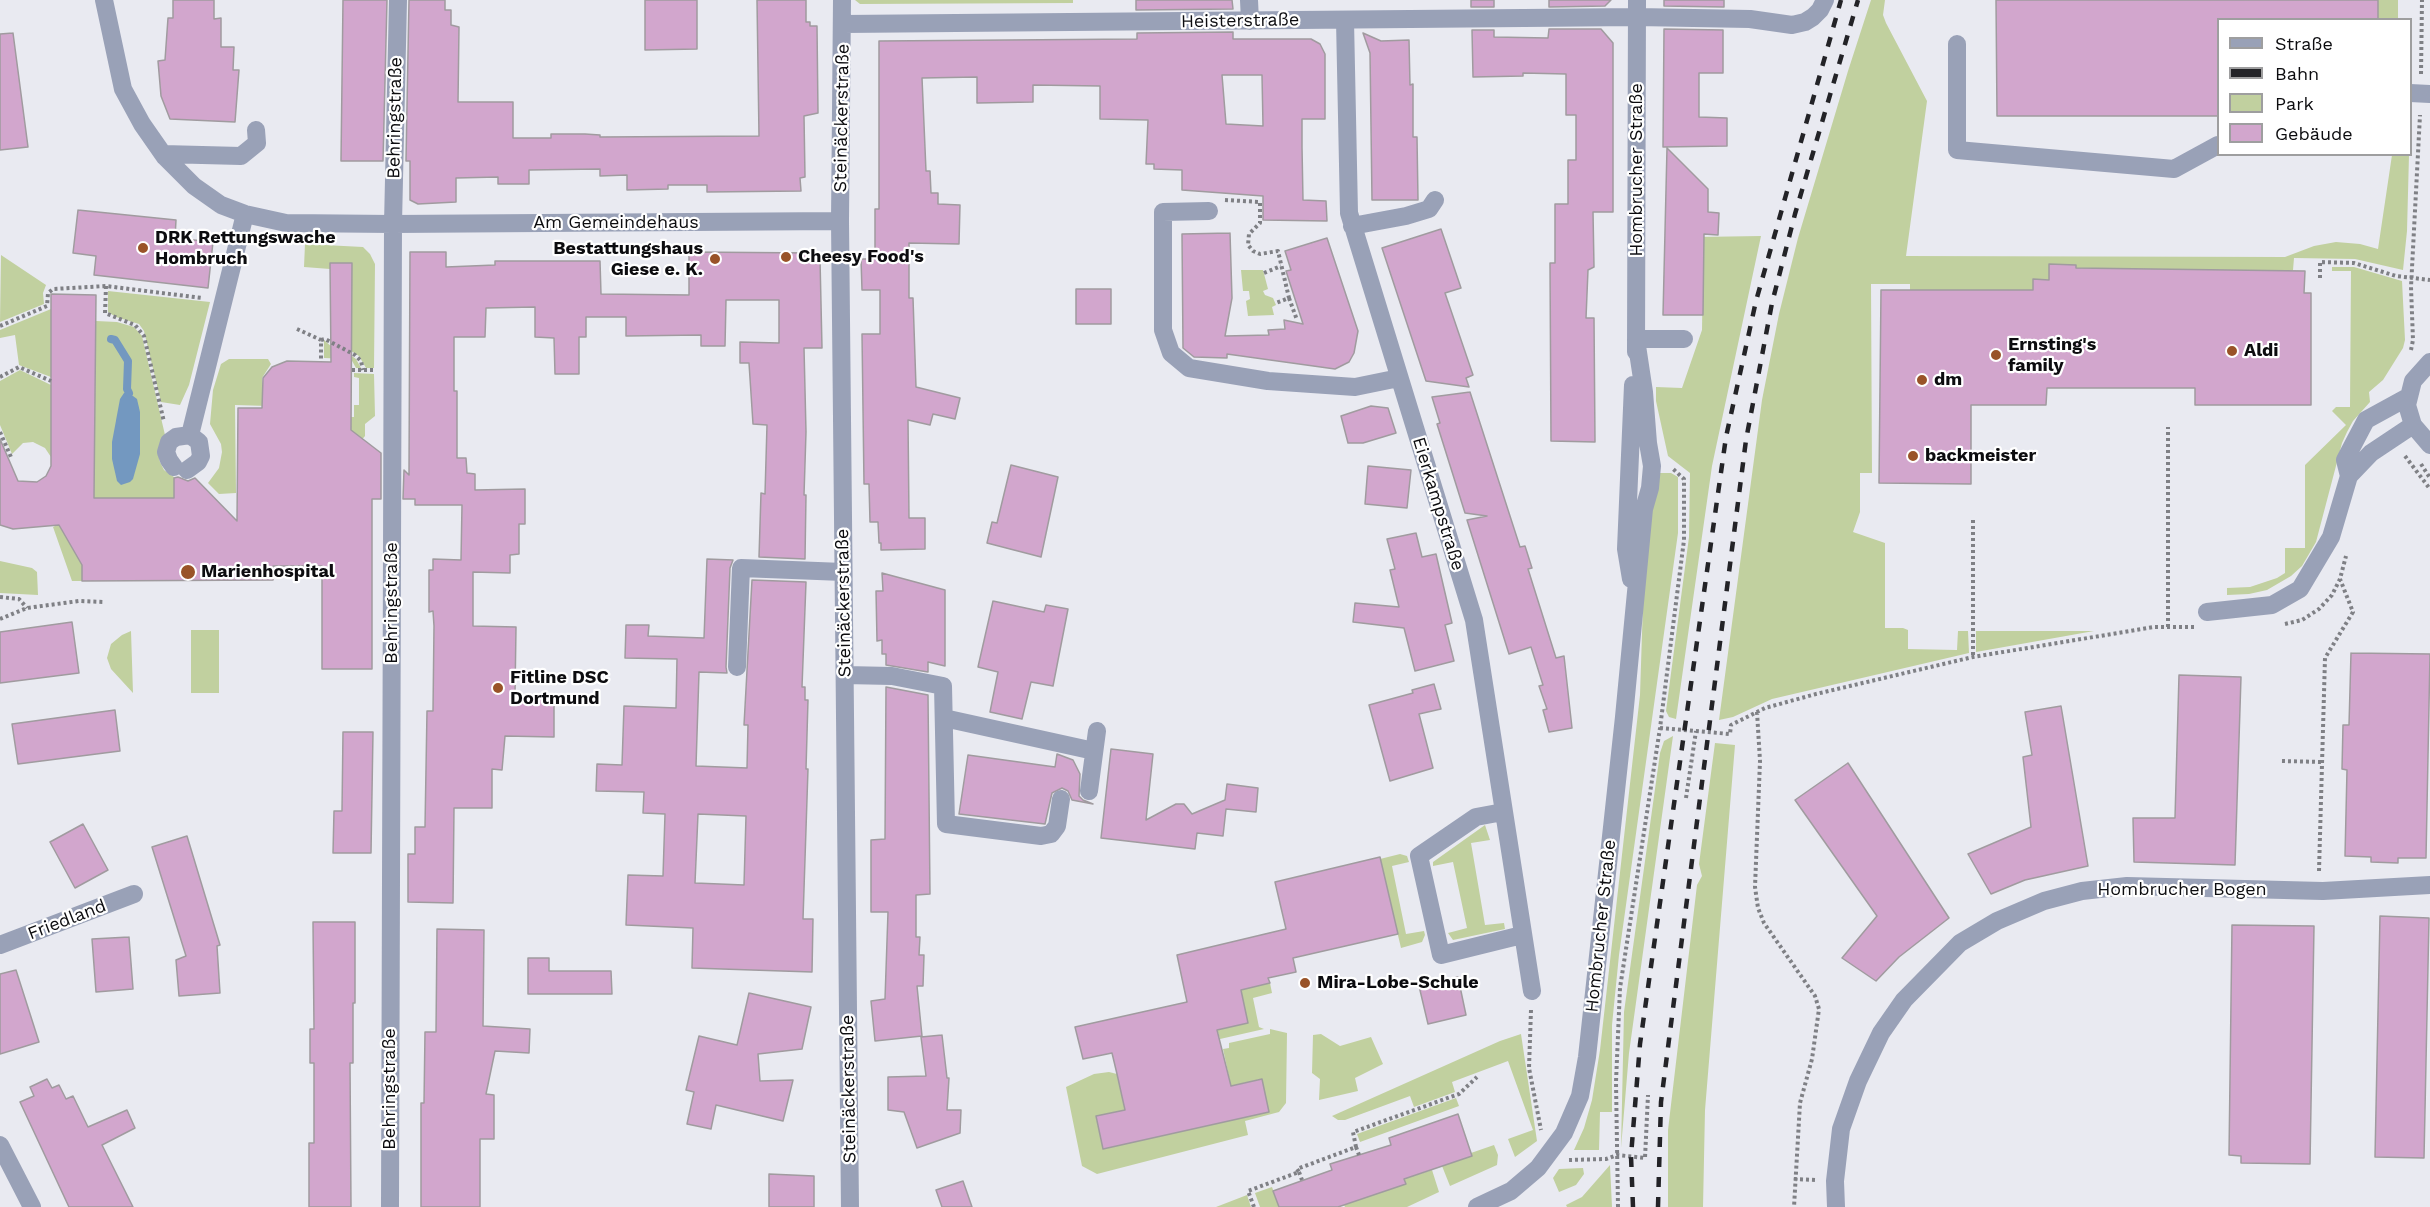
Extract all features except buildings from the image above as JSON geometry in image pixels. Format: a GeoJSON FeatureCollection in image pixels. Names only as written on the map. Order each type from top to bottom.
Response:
{"type":"FeatureCollection","features":[{"type":"Feature","properties":{"kind":"street","name":"Am Gemeindehaus"},"geometry":{"type":"LineString","coordinates":[[104,0],[123,89],[142,124],[163,154],[194,186],[221,206],[245,214],[286,223],[840,221]]}},
{"type":"Feature","properties":{"kind":"street","name":"Behringstraße"},"geometry":{"type":"LineString","coordinates":[[390,1207],[393,224],[398,0]]}},
{"type":"Feature","properties":{"kind":"street","name":"Steinäckerstraße"},"geometry":{"type":"LineString","coordinates":[[842,0],[840,221],[850,1207]]}},
{"type":"Feature","properties":{"kind":"street"},"geometry":{"type":"LineString","coordinates":[[1249,0],[1250,21]]}},
{"type":"Feature","properties":{"kind":"street","name":"Heisterstraße"},"geometry":{"type":"LineString","coordinates":[[843,24],[1345,20],[1637,9],[1797,24],[1813,17],[1825,0]]}},
{"type":"Feature","properties":{"kind":"street","name":"Hombrucher Straße"},"geometry":{"type":"LineString","coordinates":[[1635,598],[1626,549],[1636,339],[1637,9]]}},
{"type":"Feature","properties":{"kind":"street","name":"Eierkampstraße"},"geometry":{"type":"LineString","coordinates":[[1345,20],[1349,213],[1474,620],[1532,991]]}},
{"type":"Feature","properties":{"kind":"street"},"geometry":{"type":"LineString","coordinates":[[1957,44],[1958,150],[2174,168],[2217,146]]}},
{"type":"Feature","properties":{"kind":"street"},"geometry":{"type":"LineString","coordinates":[[163,154],[241,156],[256,143],[256,130]]}},
{"type":"Feature","properties":{"kind":"street"},"geometry":{"type":"LineString","coordinates":[[1352,226],[1429,209],[1436,200]]}},
{"type":"Feature","properties":{"kind":"street"},"geometry":{"type":"LineString","coordinates":[[1209,211],[1163,212],[1163,330],[1171,353],[1189,368],[1268,381],[1355,387],[1399,378]]}},
{"type":"Feature","properties":{"kind":"street"},"geometry":{"type":"LineString","coordinates":[[190,435],[245,214]]}},
{"type":"Feature","properties":{"kind":"street"},"geometry":{"type":"LineString","coordinates":[[1636,339],[1684,339]]}},
{"type":"Feature","properties":{"kind":"street","name":"Hombrucher Straße"},"geometry":{"type":"LineString","coordinates":[[1477,1207],[1511,1191],[1538,1168],[1564,1132],[1580,1096],[1587,1057],[1644,509],[1650,488],[1652,466],[1636,339]]}},
{"type":"Feature","properties":{"kind":"street"},"geometry":{"type":"LineString","coordinates":[[2429,359],[2413,381],[2408,397],[2409,413],[2413,425],[2430,445]]}},
{"type":"Feature","properties":{"kind":"street"},"geometry":{"type":"LineString","coordinates":[[2349,476],[2345,460],[2366,420],[2408,397]]}},
{"type":"Feature","properties":{"kind":"street"},"geometry":{"type":"LineString","coordinates":[[2207,612],[2272,605],[2300,589],[2331,537],[2349,476],[2371,453],[2413,425]]}},
{"type":"Feature","properties":{"kind":"street"},"geometry":{"type":"LineString","coordinates":[[182,435],[190,435],[199,442],[201,456],[198,462],[181,468],[168,460],[166,452],[171,441],[182,435]]}},
{"type":"Feature","properties":{"kind":"street"},"geometry":{"type":"LineString","coordinates":[[737,667],[741,568],[843,572]]}},
{"type":"Feature","properties":{"kind":"street"},"geometry":{"type":"LineString","coordinates":[[844,675],[892,676],[943,686],[946,824],[1041,836],[1051,834],[1057,826],[1061,799]]}},
{"type":"Feature","properties":{"kind":"street"},"geometry":{"type":"LineString","coordinates":[[944,718],[1094,751]]}},
{"type":"Feature","properties":{"kind":"street"},"geometry":{"type":"LineString","coordinates":[[1089,791],[1097,731]]}},
{"type":"Feature","properties":{"kind":"street"},"geometry":{"type":"LineString","coordinates":[[1503,812],[1476,817],[1419,856],[1441,955],[1522,935]]}},
{"type":"Feature","properties":{"kind":"street","name":"Hombrucher Bogen"},"geometry":{"type":"LineString","coordinates":[[1836,1207],[1835,1181],[1841,1129],[1858,1080],[1881,1033],[1904,1000],[1960,943],[1997,921],[2054,898],[2082,891],[2127,886],[2323,891],[2430,885]]}},
{"type":"Feature","properties":{"kind":"street","name":"Friedland"},"geometry":{"type":"LineString","coordinates":[[0,945],[134,894]]}},
{"type":"Feature","properties":{"kind":"street"},"geometry":{"type":"LineString","coordinates":[[0,1145],[32,1207]]}},
{"type":"Feature","properties":{"kind":"path"},"geometry":{"type":"LineString","coordinates":[[2410,356],[2413,340],[2410,311],[2416,223],[2422,0]]}},
{"type":"Feature","properties":{"kind":"path"},"geometry":{"type":"LineString","coordinates":[[1209,211],[1217,200],[1260,202],[1260,224],[1249,234],[1248,245],[1260,254],[1278,251],[1289,298],[1297,320]]}},
{"type":"Feature","properties":{"kind":"path"},"geometry":{"type":"LineString","coordinates":[[2320,278],[2320,262],[2354,263],[2396,276],[2430,280]]}},
{"type":"Feature","properties":{"kind":"path"},"geometry":{"type":"LineString","coordinates":[[1264,273],[1281,266]]}},
{"type":"Feature","properties":{"kind":"path"},"geometry":{"type":"LineString","coordinates":[[0,326],[48,306],[48,293],[53,289],[106,286],[224,301]]}},
{"type":"Feature","properties":{"kind":"path"},"geometry":{"type":"LineString","coordinates":[[106,286],[105,313],[135,325],[144,336],[158,399],[171,441]]}},
{"type":"Feature","properties":{"kind":"path"},"geometry":{"type":"LineString","coordinates":[[1276,303],[1289,298]]}},
{"type":"Feature","properties":{"kind":"path"},"geometry":{"type":"LineString","coordinates":[[297,329],[321,340],[327,340],[355,355],[361,361],[363,370]]}},
{"type":"Feature","properties":{"kind":"path"},"geometry":{"type":"LineString","coordinates":[[321,340],[321,361]]}},
{"type":"Feature","properties":{"kind":"path"},"geometry":{"type":"LineString","coordinates":[[0,377],[19,367],[51,381]]}},
{"type":"Feature","properties":{"kind":"path"},"geometry":{"type":"LineString","coordinates":[[2168,427],[2168,627]]}},
{"type":"Feature","properties":{"kind":"path"},"geometry":{"type":"LineString","coordinates":[[0,432],[11,457]]}},
{"type":"Feature","properties":{"kind":"path"},"geometry":{"type":"LineString","coordinates":[[2396,435],[2406,449],[2422,464],[2430,478]]}},
{"type":"Feature","properties":{"kind":"path"},"geometry":{"type":"LineString","coordinates":[[2396,457],[2404,455],[2430,489]]}},
{"type":"Feature","properties":{"kind":"path"},"geometry":{"type":"LineString","coordinates":[[1618,1207],[1617,1082],[1620,988],[1660,728],[1684,540],[1684,479],[1674,468],[1652,466]]}},
{"type":"Feature","properties":{"kind":"path"},"geometry":{"type":"LineString","coordinates":[[1973,520],[1973,657]]}},
{"type":"Feature","properties":{"kind":"path"},"geometry":{"type":"LineString","coordinates":[[2330,871],[2319,871],[2325,658],[2353,612],[2340,579]]}},
{"type":"Feature","properties":{"kind":"path"},"geometry":{"type":"LineString","coordinates":[[0,597],[20,599],[27,608]]}},
{"type":"Feature","properties":{"kind":"path"},"geometry":{"type":"LineString","coordinates":[[0,619],[27,608],[80,601],[103,602]]}},
{"type":"Feature","properties":{"kind":"path"},"geometry":{"type":"LineString","coordinates":[[1660,728],[1730,734],[1731,725],[1757,712],[1815,694],[1973,657],[2154,627],[2207,627],[2207,612]]}},
{"type":"Feature","properties":{"kind":"path"},"geometry":{"type":"LineString","coordinates":[[1757,712],[1760,761],[1755,887],[1758,908],[1764,923],[1815,996],[1819,1009],[1812,1059],[1800,1103],[1794,1207]]}},
{"type":"Feature","properties":{"kind":"path"},"geometry":{"type":"LineString","coordinates":[[1686,798],[1696,731]]}},
{"type":"Feature","properties":{"kind":"path"},"geometry":{"type":"LineString","coordinates":[[2282,761],[2322,762]]}},
{"type":"Feature","properties":{"kind":"path"},"geometry":{"type":"LineString","coordinates":[[1532,991],[1529,1068],[1542,1135],[1552,1151],[1567,1160],[1606,1159],[1617,1155],[1645,1158],[1648,1095]]}},
{"type":"Feature","properties":{"kind":"path"},"geometry":{"type":"LineString","coordinates":[[1359,1155],[1353,1132],[1460,1094],[1477,1077]]}},
{"type":"Feature","properties":{"kind":"path"},"geometry":{"type":"LineString","coordinates":[[1302,1180],[1297,1169],[1356,1147]]}},
{"type":"Feature","properties":{"kind":"path"},"geometry":{"type":"LineString","coordinates":[[1254,1207],[1248,1191],[1299,1172]]}},
{"type":"Feature","properties":{"kind":"green space"},"geometry":{"type":"Polygon","coordinates":[[[855,0],[1073,0],[1073,3],[860,4],[855,0]]]}},
{"type":"Feature","properties":{"kind":"green space"},"geometry":{"type":"Polygon","coordinates":[[[1871,0],[1885,0],[1883,15],[1886,23],[1927,101],[1906,256],[2285,257],[2314,246],[2336,242],[2360,244],[2378,249],[2392,156],[2409,156],[2407,231],[2403,270],[2355,259],[2294,258],[2293,270],[2285,271],[2076,268],[2076,265],[2050,264],[2049,280],[2034,279],[2033,290],[1910,290],[1910,284],[1871,284],[1872,473],[1860,473],[1860,512],[1853,532],[1885,543],[1885,628],[1908,630],[1908,649],[1957,650],[1958,631],[1968,631],[1969,653],[1772,699],[1733,717],[1719,720],[1762,400],[1779,314],[1798,238],[1871,0]]]}},
{"type":"Feature","properties":{"kind":"green space"},"geometry":{"type":"Polygon","coordinates":[[[2378,0],[2398,0],[2398,18],[2378,18],[2378,0]]]}},
{"type":"Feature","properties":{"kind":"green space"},"geometry":{"type":"Polygon","coordinates":[[[1761,236],[1712,466],[1676,719],[1669,717],[1666,711],[1689,537],[1690,473],[1668,456],[1656,401],[1656,387],[1682,388],[1702,330],[1703,259],[1698,237],[1761,236]]]}},
{"type":"Feature","properties":{"kind":"green space"},"geometry":{"type":"Polygon","coordinates":[[[305,244],[363,247],[370,254],[375,264],[374,368],[366,368],[359,356],[348,349],[352,335],[351,263],[330,263],[330,269],[304,267],[305,244]]]}},
{"type":"Feature","properties":{"kind":"green space"},"geometry":{"type":"Polygon","coordinates":[[[1,255],[46,285],[43,293],[44,304],[0,322],[1,255]]]}},
{"type":"Feature","properties":{"kind":"green space"},"geometry":{"type":"Polygon","coordinates":[[[2332,267],[2354,267],[2402,281],[2405,340],[2403,348],[2383,380],[2369,392],[2370,402],[2353,421],[2347,432],[2342,443],[2316,542],[2302,566],[2291,576],[2267,590],[2227,595],[2227,588],[2250,587],[2277,578],[2285,573],[2285,548],[2305,548],[2305,465],[2346,425],[2332,411],[2336,407],[2350,407],[2351,271],[2332,271],[2332,267]]]}},
{"type":"Feature","properties":{"kind":"green space"},"geometry":{"type":"Polygon","coordinates":[[[1241,270],[1263,270],[1268,289],[1263,291],[1265,295],[1273,298],[1276,305],[1272,307],[1274,315],[1248,316],[1246,301],[1250,299],[1249,291],[1243,291],[1241,270]]]}},
{"type":"Feature","properties":{"kind":"green space"},"geometry":{"type":"Polygon","coordinates":[[[108,291],[210,302],[189,385],[180,405],[161,402],[144,331],[139,324],[108,312],[108,291]]]}},
{"type":"Feature","properties":{"kind":"green space"},"geometry":{"type":"Polygon","coordinates":[[[51,309],[51,377],[19,365],[15,335],[0,338],[0,330],[51,309]]]}},
{"type":"Feature","properties":{"kind":"green space"},"geometry":{"type":"Polygon","coordinates":[[[96,321],[117,322],[134,327],[142,336],[165,435],[158,453],[164,470],[174,477],[174,498],[86,498],[94,476],[96,321]]]}},
{"type":"Feature","properties":{"kind":"green space"},"geometry":{"type":"Polygon","coordinates":[[[324,340],[333,348],[348,353],[356,359],[361,368],[356,368],[351,359],[324,358],[324,340]]]}},
{"type":"Feature","properties":{"kind":"green space"},"geometry":{"type":"Polygon","coordinates":[[[229,359],[268,359],[271,364],[262,378],[262,398],[268,406],[235,405],[236,493],[219,494],[208,483],[219,468],[222,452],[221,444],[210,424],[213,390],[221,364],[229,359]]]}},
{"type":"Feature","properties":{"kind":"green space"},"geometry":{"type":"Polygon","coordinates":[[[20,370],[51,385],[51,457],[45,448],[33,442],[23,443],[12,454],[0,425],[0,381],[20,370]]]}},
{"type":"Feature","properties":{"kind":"green space"},"geometry":{"type":"Polygon","coordinates":[[[354,373],[374,374],[375,416],[365,424],[365,436],[355,448],[347,417],[354,417],[354,405],[359,405],[359,378],[354,377],[354,373]]]}},
{"type":"Feature","properties":{"kind":"green space"},"geometry":{"type":"Polygon","coordinates":[[[1659,473],[1671,473],[1678,477],[1678,533],[1619,955],[1612,1025],[1612,1112],[1600,1112],[1599,1150],[1574,1150],[1584,1128],[1592,1100],[1600,1050],[1640,695],[1645,542],[1659,473]]]}},
{"type":"Feature","properties":{"kind":"green space"},"geometry":{"type":"Polygon","coordinates":[[[59,524],[82,563],[82,581],[72,581],[53,527],[59,524]]]}},
{"type":"Feature","properties":{"kind":"green space"},"geometry":{"type":"Polygon","coordinates":[[[0,561],[32,568],[37,572],[38,595],[0,593],[0,561]]]}},
{"type":"Feature","properties":{"kind":"green space"},"geometry":{"type":"Polygon","coordinates":[[[191,630],[219,630],[219,693],[191,693],[191,630]]]}},
{"type":"Feature","properties":{"kind":"green space"},"geometry":{"type":"Polygon","coordinates":[[[131,631],[133,693],[111,669],[107,658],[111,644],[131,631]]]}},
{"type":"Feature","properties":{"kind":"green space"},"geometry":{"type":"Polygon","coordinates":[[[1976,631],[2094,631],[1976,652],[1976,631]]]}},
{"type":"Feature","properties":{"kind":"green space"},"geometry":{"type":"Polygon","coordinates":[[[1673,736],[1629,1053],[1621,1148],[1624,1012],[1660,753],[1664,741],[1673,736]]]}},
{"type":"Feature","properties":{"kind":"green space"},"geometry":{"type":"Polygon","coordinates":[[[1715,743],[1735,745],[1705,1110],[1703,1207],[1668,1207],[1668,1130],[1697,885],[1702,876],[1699,864],[1715,743]]]}},
{"type":"Feature","properties":{"kind":"green space"},"geometry":{"type":"Polygon","coordinates":[[[1485,825],[1490,840],[1471,843],[1485,925],[1504,923],[1505,929],[1453,940],[1448,933],[1467,928],[1453,862],[1433,866],[1433,862],[1485,825]]]}},
{"type":"Feature","properties":{"kind":"green space"},"geometry":{"type":"Polygon","coordinates":[[[1400,854],[1407,856],[1409,862],[1392,866],[1406,934],[1424,931],[1425,935],[1422,942],[1401,948],[1380,859],[1400,854]]]}},
{"type":"Feature","properties":{"kind":"green space"},"geometry":{"type":"Polygon","coordinates":[[[1270,983],[1272,993],[1253,998],[1259,1027],[1264,1029],[1220,1039],[1217,1029],[1248,1023],[1241,990],[1270,983]]]}},
{"type":"Feature","properties":{"kind":"green space"},"geometry":{"type":"Polygon","coordinates":[[[1270,1029],[1287,1033],[1286,1103],[1279,1112],[1245,1121],[1248,1135],[1097,1174],[1082,1166],[1066,1087],[1094,1074],[1109,1072],[1117,1074],[1125,1110],[1096,1117],[1103,1149],[1261,1079],[1231,1086],[1223,1049],[1229,1048],[1229,1043],[1270,1034],[1270,1029]]]}},
{"type":"Feature","properties":{"kind":"green space"},"geometry":{"type":"Polygon","coordinates":[[[1321,1034],[1340,1046],[1371,1037],[1383,1064],[1355,1078],[1358,1091],[1319,1100],[1320,1079],[1312,1073],[1313,1035],[1321,1034]]]}},
{"type":"Feature","properties":{"kind":"green space"},"geometry":{"type":"Polygon","coordinates":[[[1521,1034],[1537,1141],[1515,1157],[1508,1139],[1533,1130],[1508,1061],[1452,1082],[1455,1092],[1414,1107],[1410,1096],[1345,1120],[1338,1120],[1332,1116],[1500,1041],[1521,1034]]]}},
{"type":"Feature","properties":{"kind":"green space"},"geometry":{"type":"Polygon","coordinates":[[[1456,1098],[1459,1106],[1360,1142],[1357,1134],[1456,1098]]]}},
{"type":"Feature","properties":{"kind":"green space"},"geometry":{"type":"Polygon","coordinates":[[[1494,1145],[1498,1155],[1497,1165],[1450,1186],[1442,1166],[1472,1156],[1471,1153],[1494,1145]]]}},
{"type":"Feature","properties":{"kind":"green space"},"geometry":{"type":"Polygon","coordinates":[[[1610,1165],[1612,1207],[1567,1207],[1566,1205],[1582,1197],[1610,1165]]]}},
{"type":"Feature","properties":{"kind":"green space"},"geometry":{"type":"Polygon","coordinates":[[[1583,1168],[1584,1174],[1576,1185],[1559,1192],[1553,1178],[1559,1169],[1583,1168]]]}},
{"type":"Feature","properties":{"kind":"green space"},"geometry":{"type":"Polygon","coordinates":[[[1432,1170],[1439,1192],[1407,1207],[1345,1207],[1344,1205],[1405,1184],[1404,1179],[1432,1170]]]}},
{"type":"Feature","properties":{"kind":"green space"},"geometry":{"type":"Polygon","coordinates":[[[1272,1187],[1279,1207],[1260,1207],[1255,1193],[1272,1187]]]}},
{"type":"Feature","properties":{"kind":"green space"},"geometry":{"type":"Polygon","coordinates":[[[1247,1195],[1251,1207],[1216,1207],[1247,1195]]]}},
{"type":"Feature","properties":{"kind":"water"},"geometry":{"type":"Polygon","coordinates":[[[124,393],[129,393],[137,399],[140,412],[140,454],[133,479],[121,485],[117,481],[112,459],[112,442],[120,399],[124,393]]]}},
{"type":"Feature","properties":{"kind":"waterway"},"geometry":{"type":"LineString","coordinates":[[111,339],[115,340],[128,361],[127,389],[129,393]]}},
{"type":"Feature","properties":{"kind":"railway"},"geometry":{"type":"LineString","coordinates":[[1633,1207],[1631,1156],[1640,1044],[1726,437],[1756,301],[1841,0]]}},
{"type":"Feature","properties":{"kind":"railway"},"geometry":{"type":"LineString","coordinates":[[1658,1207],[1661,1102],[1746,440],[1772,303],[1795,214],[1858,0]]}},
{"type":"Feature","properties":{"kind":"place","name":"DRK Rettungswache Hombruch"},"geometry":{"type":"Point","coordinates":[143,248]}},
{"type":"Feature","properties":{"kind":"place","name":"Cheesy Food's"},"geometry":{"type":"Point","coordinates":[786,257]}},
{"type":"Feature","properties":{"kind":"place","name":"Bestattungshaus Giese e. K."},"geometry":{"type":"Point","coordinates":[715,259]}},
{"type":"Feature","properties":{"kind":"place","name":"Aldi"},"geometry":{"type":"Point","coordinates":[2232,351]}},
{"type":"Feature","properties":{"kind":"place","name":"Ernsting's family"},"geometry":{"type":"Point","coordinates":[1996,355]}},
{"type":"Feature","properties":{"kind":"place","name":"dm"},"geometry":{"type":"Point","coordinates":[1922,380]}},
{"type":"Feature","properties":{"kind":"place","name":"backmeister"},"geometry":{"type":"Point","coordinates":[1913,456]}},
{"type":"Feature","properties":{"kind":"place","name":"Marienhospital"},"geometry":{"type":"Point","coordinates":[188,572]}},
{"type":"Feature","properties":{"kind":"place","name":"Fitline DSC Dortmund"},"geometry":{"type":"Point","coordinates":[498,688]}},
{"type":"Feature","properties":{"kind":"place","name":"Mira-Lobe-Schule"},"geometry":{"type":"Point","coordinates":[1305,983]}}]}
